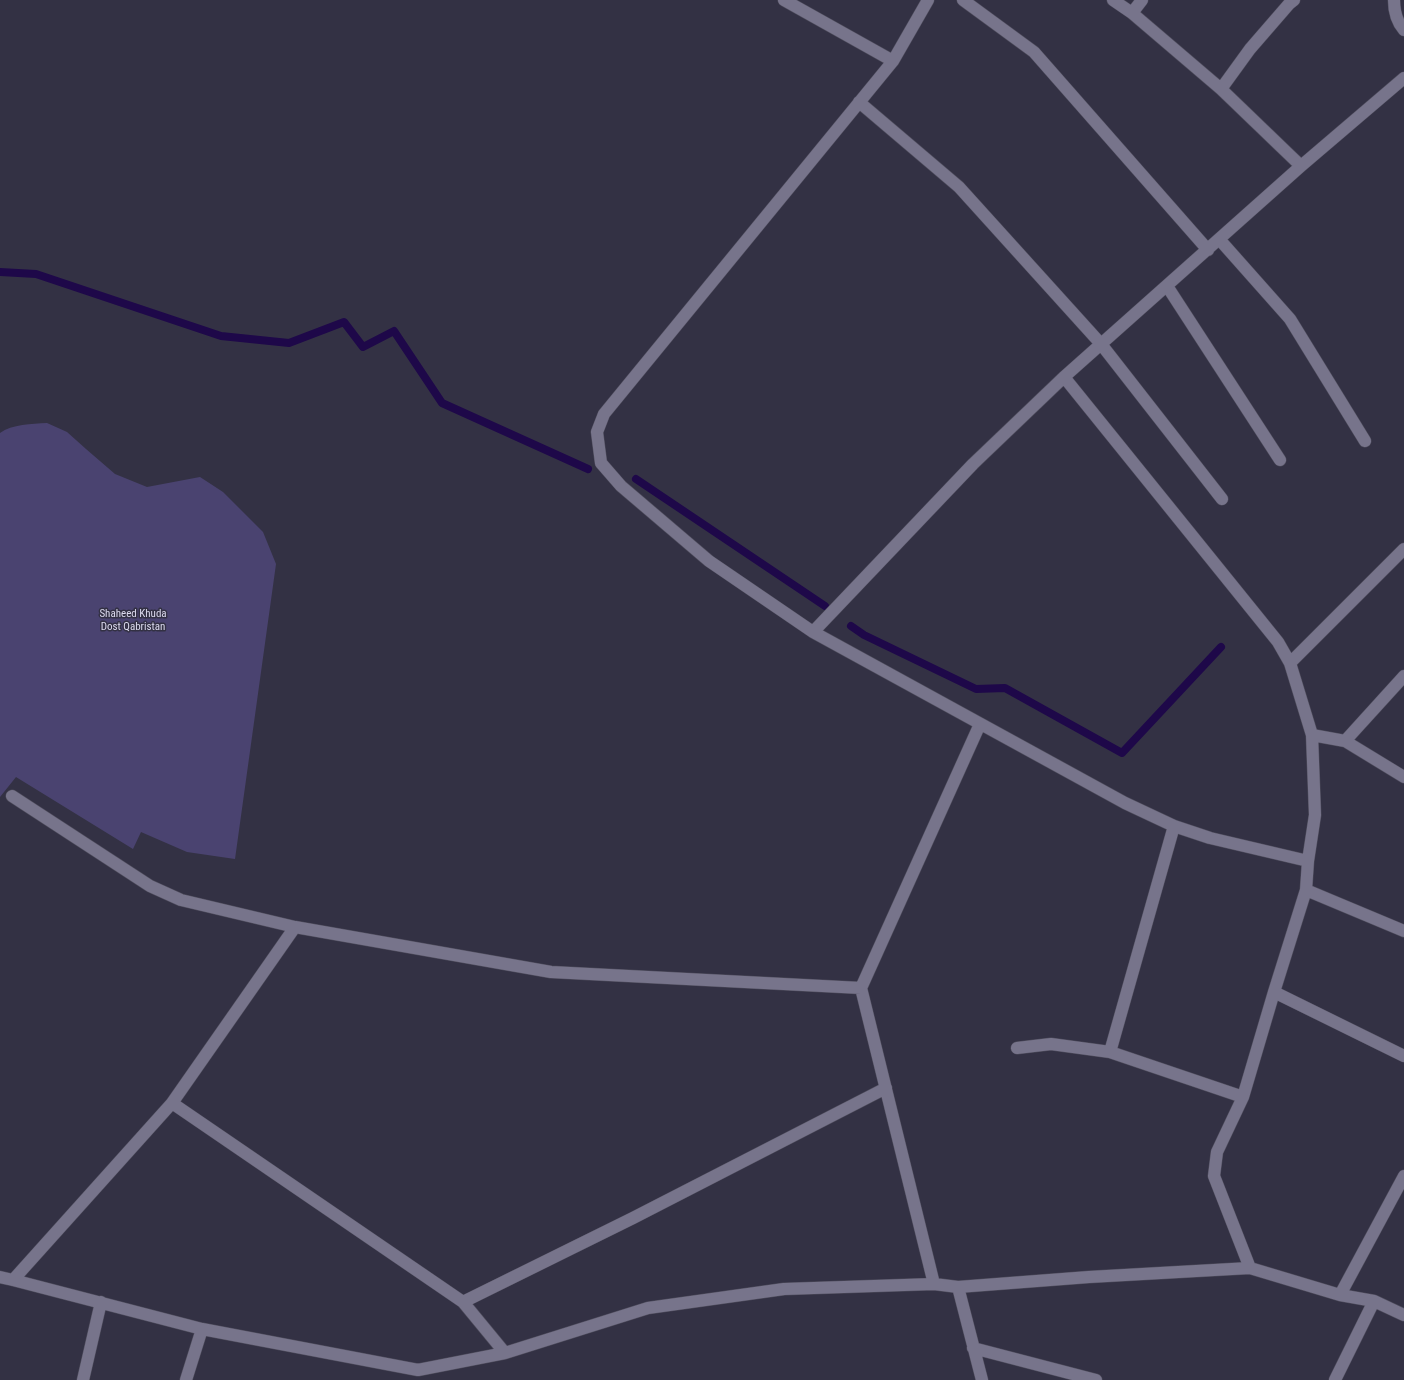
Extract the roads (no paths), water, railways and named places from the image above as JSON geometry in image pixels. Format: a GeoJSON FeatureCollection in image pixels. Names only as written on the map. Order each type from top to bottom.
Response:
{"type":"FeatureCollection","features":[{"type":"Feature","properties":{"kind":"street"},"geometry":{"type":"LineString","coordinates":[[784,0],[893,61]]}},
{"type":"Feature","properties":{"kind":"street"},"geometry":{"type":"LineString","coordinates":[[928,0],[893,61],[604,414],[597,432],[601,463],[621,486],[709,561],[813,632],[1125,802],[1174,826],[1210,838],[1308,861]]}},
{"type":"Feature","properties":{"kind":"street"},"geometry":{"type":"LineString","coordinates":[[962,0],[1034,52],[1208,250]]}},
{"type":"Feature","properties":{"kind":"street"},"geometry":{"type":"LineString","coordinates":[[1114,0],[1132,12],[1221,89],[1302,166]]}},
{"type":"Feature","properties":{"kind":"street"},"geometry":{"type":"LineString","coordinates":[[1132,12],[1142,0]]}},
{"type":"Feature","properties":{"kind":"street"},"geometry":{"type":"LineString","coordinates":[[1221,89],[1250,50],[1294,0]]}},
{"type":"Feature","properties":{"kind":"street"},"geometry":{"type":"LineString","coordinates":[[1394,0],[1394,8],[1400,26],[1404,30]]}},
{"type":"Feature","properties":{"kind":"street"},"geometry":{"type":"LineString","coordinates":[[813,632],[972,464],[1064,377],[1302,166],[1404,78]]}},
{"type":"Feature","properties":{"kind":"street"},"geometry":{"type":"LineString","coordinates":[[859,102],[959,187],[1101,344],[1222,499]]}},
{"type":"Feature","properties":{"kind":"street"},"geometry":{"type":"LineString","coordinates":[[1220,239],[1290,319],[1365,441]]}},
{"type":"Feature","properties":{"kind":"street"},"geometry":{"type":"LineString","coordinates":[[1166,286],[1280,460]]}},
{"type":"Feature","properties":{"kind":"street"},"geometry":{"type":"LineString","coordinates":[[1064,377],[1278,642],[1290,663],[1312,735],[1315,815],[1308,861],[1306,890],[1243,1097],[1218,1152],[1214,1176],[1250,1268]]}},
{"type":"Feature","properties":{"kind":"street"},"geometry":{"type":"LineString","coordinates":[[1290,663],[1404,549]]}},
{"type":"Feature","properties":{"kind":"street"},"geometry":{"type":"LineString","coordinates":[[1346,741],[1404,676]]}},
{"type":"Feature","properties":{"kind":"street"},"geometry":{"type":"LineString","coordinates":[[934,1284],[861,988],[980,724]]}},
{"type":"Feature","properties":{"kind":"street"},"geometry":{"type":"LineString","coordinates":[[1312,735],[1346,741],[1404,777]]}},
{"type":"Feature","properties":{"kind":"street"},"geometry":{"type":"LineString","coordinates":[[12,796],[150,886],[181,900],[295,927],[551,972],[861,988]]}},
{"type":"Feature","properties":{"kind":"street"},"geometry":{"type":"LineString","coordinates":[[1110,1052],[1174,826]]}},
{"type":"Feature","properties":{"kind":"street"},"geometry":{"type":"LineString","coordinates":[[1306,890],[1404,931]]}},
{"type":"Feature","properties":{"kind":"street"},"geometry":{"type":"LineString","coordinates":[[13,1280],[172,1103],[295,927]]}},
{"type":"Feature","properties":{"kind":"street"},"geometry":{"type":"LineString","coordinates":[[1274,992],[1404,1056]]}},
{"type":"Feature","properties":{"kind":"street"},"geometry":{"type":"LineString","coordinates":[[1017,1048],[1051,1044],[1110,1052],[1243,1097]]}},
{"type":"Feature","properties":{"kind":"street"},"geometry":{"type":"LineString","coordinates":[[463,1302],[626,1221],[886,1088]]}},
{"type":"Feature","properties":{"kind":"street"},"geometry":{"type":"LineString","coordinates":[[172,1103],[463,1302],[505,1353]]}},
{"type":"Feature","properties":{"kind":"street"},"geometry":{"type":"LineString","coordinates":[[1340,1295],[1404,1176]]}},
{"type":"Feature","properties":{"kind":"street"},"geometry":{"type":"LineString","coordinates":[[0,1277],[202,1329],[417,1375],[505,1353],[648,1308],[784,1289],[934,1284],[958,1287],[1089,1277],[1250,1268],[1340,1295],[1374,1301],[1404,1315]]}},
{"type":"Feature","properties":{"kind":"street"},"geometry":{"type":"LineString","coordinates":[[958,1287],[982,1380]]}},
{"type":"Feature","properties":{"kind":"street"},"geometry":{"type":"LineString","coordinates":[[1335,1380],[1374,1301]]}},
{"type":"Feature","properties":{"kind":"street"},"geometry":{"type":"LineString","coordinates":[[83,1380],[101,1302]]}},
{"type":"Feature","properties":{"kind":"street"},"geometry":{"type":"LineString","coordinates":[[186,1380],[202,1329]]}},
{"type":"Feature","properties":{"kind":"street"},"geometry":{"type":"LineString","coordinates":[[973,1348],[1096,1380]]}},
{"type":"Feature","properties":{"kind":"waterway"},"geometry":{"type":"LineString","coordinates":[[0,272],[36,274],[221,336],[289,343],[344,322],[363,347],[394,331],[442,403],[588,469]]}},
{"type":"Feature","properties":{"kind":"waterway"},"geometry":{"type":"LineString","coordinates":[[636,479],[825,606]]}},
{"type":"Feature","properties":{"kind":"waterway"},"geometry":{"type":"LineString","coordinates":[[851,626],[864,635],[976,689],[1005,688],[1122,753],[1221,647]]}},
{"type":"Feature","properties":{"kind":"park label","name":"Shaheed Khuda Dost Qabristan"},"geometry":{"type":"Point","coordinates":[133,620]}}]}
